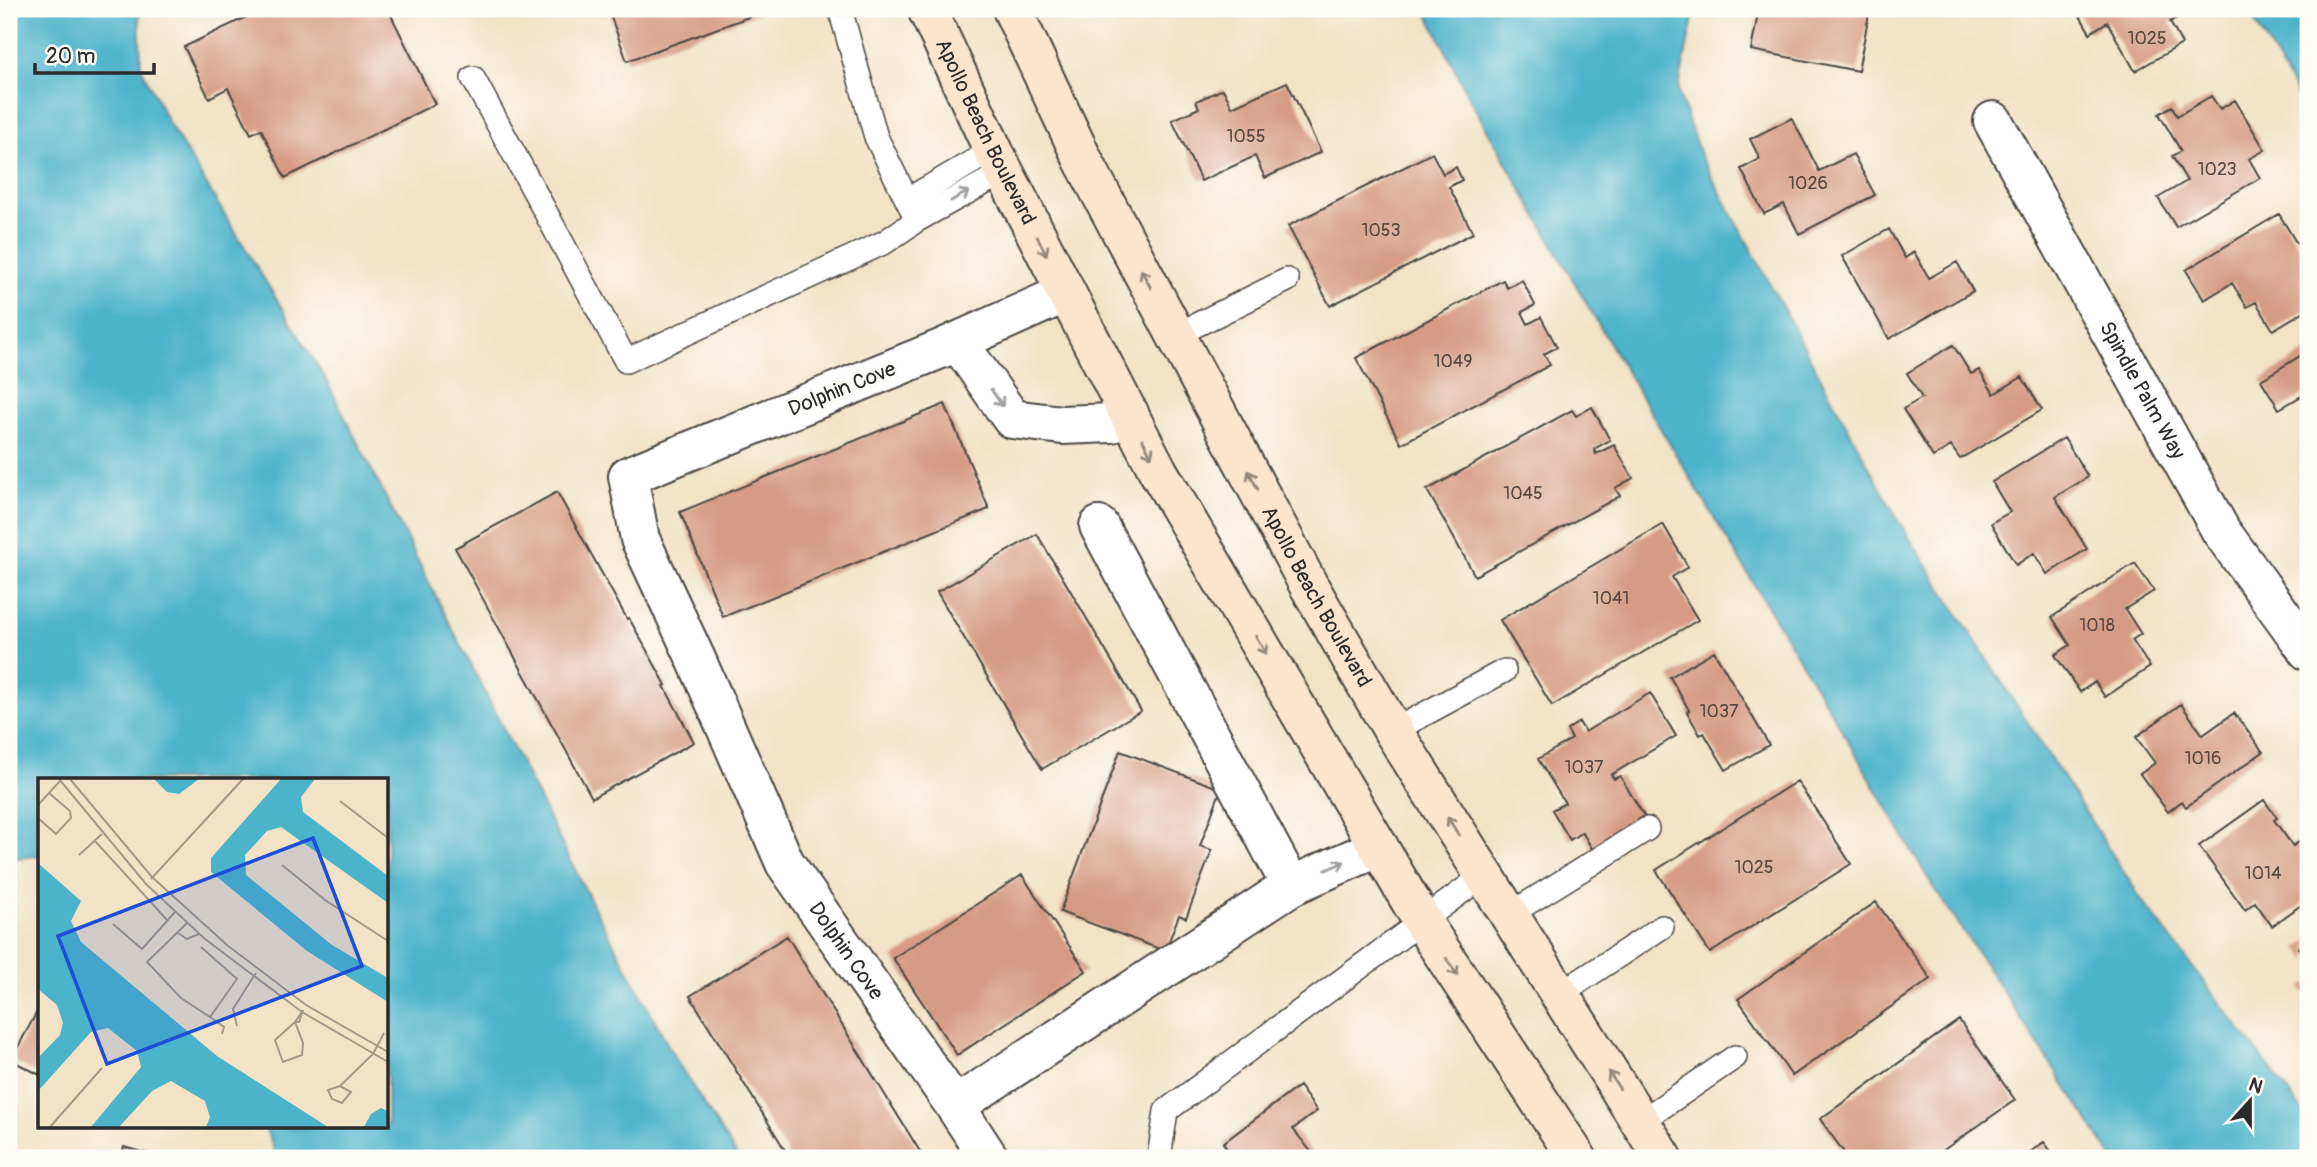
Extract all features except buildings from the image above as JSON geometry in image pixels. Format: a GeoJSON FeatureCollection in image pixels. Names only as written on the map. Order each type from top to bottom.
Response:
{"type":"FeatureCollection","features":[{"type":"Feature","properties":{"kind":"main road","name":"Apollo Beach Boulevard"},"geometry":{"type":"LineString","coordinates":[[927,9],[998,161],[1158,471],[1423,921],[1577,1158]]}},
{"type":"Feature","properties":{"kind":"main road","name":"Apollo Beach Boulevard"},"geometry":{"type":"LineString","coordinates":[[1012,9],[1083,160],[1309,586],[1393,731],[1663,1158]]}},
{"type":"Feature","properties":{"kind":"street","name":"Spindle Palm Way"},"geometry":{"type":"LineString","coordinates":[[1993,121],[2221,531],[2308,651]]}},
{"type":"Feature","properties":{"kind":"street","name":"Dolphin Cove"},"geometry":{"type":"LineString","coordinates":[[955,1107],[785,863],[640,539],[628,476],[951,345],[1066,293]]}},
{"type":"Feature","properties":{"kind":"street"},"geometry":{"type":"LineString","coordinates":[[951,345],[1012,419],[1062,425],[1112,424],[1129,413]]}},
{"type":"Feature","properties":{"kind":"street"},"geometry":{"type":"LineString","coordinates":[[1099,526],[1291,886]]}},
{"type":"Feature","properties":{"kind":"street"},"geometry":{"type":"LineString","coordinates":[[989,1158],[955,1107],[1291,886],[1379,847]]}},
{"type":"Feature","properties":{"kind":"lane"},"geometry":{"type":"LineString","coordinates":[[841,9],[876,137],[917,220]]}},
{"type":"Feature","properties":{"kind":"lane"},"geometry":{"type":"LineString","coordinates":[[473,78],[626,361],[885,242],[998,161]]}},
{"type":"Feature","properties":{"kind":"lane"},"geometry":{"type":"LineString","coordinates":[[907,200],[998,161]]}},
{"type":"Feature","properties":{"kind":"lane"},"geometry":{"type":"LineString","coordinates":[[1176,335],[1287,280]]}},
{"type":"Feature","properties":{"kind":"lane"},"geometry":{"type":"LineString","coordinates":[[1393,731],[1504,671]]}},
{"type":"Feature","properties":{"kind":"lane"},"geometry":{"type":"LineString","coordinates":[[1510,914],[1647,830]]}},
{"type":"Feature","properties":{"kind":"lane"},"geometry":{"type":"LineString","coordinates":[[1159,1158],[1166,1111],[1484,875]]}},
{"type":"Feature","properties":{"kind":"lane"},"geometry":{"type":"LineString","coordinates":[[1560,994],[1662,927]]}},
{"type":"Feature","properties":{"kind":"lane"},"geometry":{"type":"LineString","coordinates":[[1640,1122],[1735,1057]]}},
{"type":"Feature","properties":{"kind":"water"},"geometry":{"type":"Polygon","coordinates":[[[9,9],[139,9],[141,67],[168,122],[326,380],[595,909],[676,1060],[738,1158],[277,1158],[265,1128],[388,1128],[388,778],[38,778],[38,856],[9,859],[9,9]]]}},
{"type":"Feature","properties":{"kind":"water"},"geometry":{"type":"Polygon","coordinates":[[[1425,9],[1695,9],[1678,91],[1700,155],[1899,522],[2143,902],[2308,1118],[2308,1158],[2113,1158],[1926,875],[1612,348],[1471,101],[1425,9]]]}},
{"type":"Feature","properties":{"kind":"water"},"geometry":{"type":"Polygon","coordinates":[[[2247,9],[2308,9],[2308,113],[2252,17],[2247,9]]]}}]}
